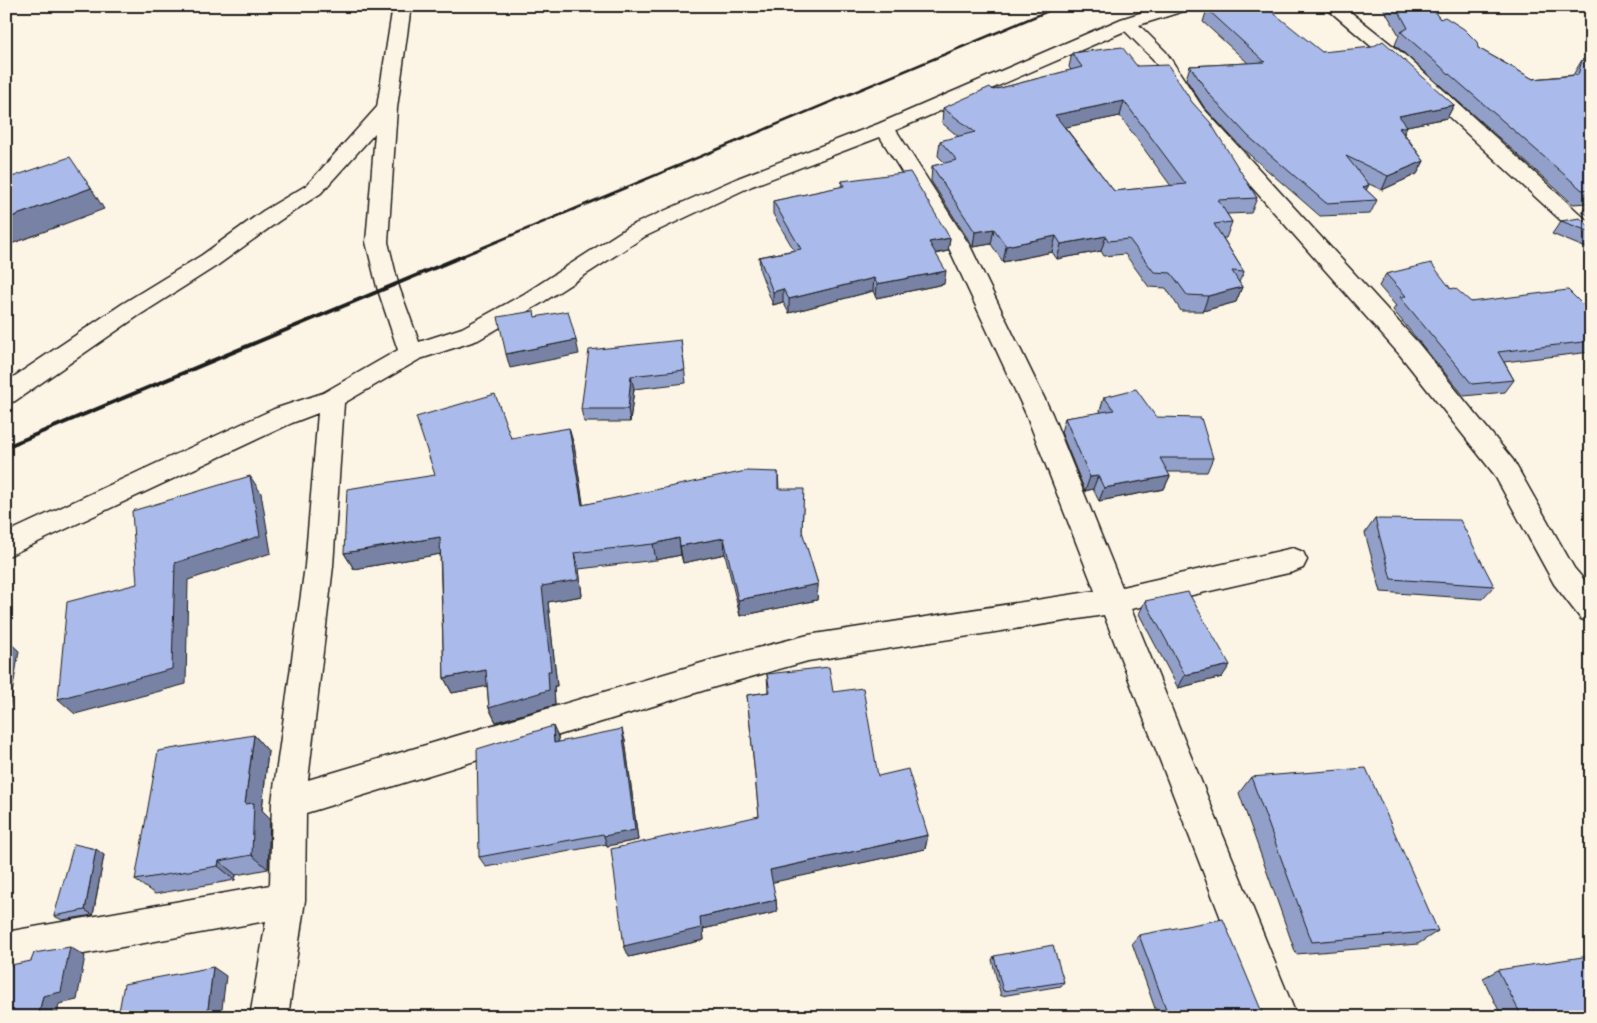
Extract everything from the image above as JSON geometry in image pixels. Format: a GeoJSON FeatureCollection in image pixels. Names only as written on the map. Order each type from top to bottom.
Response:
{"type":"FeatureCollection","features":[{"type":"Feature","properties":{"kind":"street"},"geometry":{"type":"LineString","coordinates":[[402,6],[387,108],[377,242],[388,287],[411,353]]}},
{"type":"Feature","properties":{"kind":"street"},"geometry":{"type":"LineString","coordinates":[[6,546],[283,416],[332,399],[411,353],[470,334],[532,299],[636,232],[745,182],[886,128],[1127,23],[1181,6]]}},
{"type":"Feature","properties":{"kind":"street"},"geometry":{"type":"LineString","coordinates":[[1332,6],[1400,61],[1591,236]]}},
{"type":"Feature","properties":{"kind":"street"},"geometry":{"type":"LineString","coordinates":[[1127,23],[1160,56],[1196,112],[1409,349],[1504,467],[1564,576],[1591,610]]}},
{"type":"Feature","properties":{"kind":"street"},"geometry":{"type":"LineString","coordinates":[[6,395],[314,189],[387,108]]}},
{"type":"Feature","properties":{"kind":"street"},"geometry":{"type":"LineString","coordinates":[[886,128],[963,255],[1039,414],[1278,1017]]}},
{"type":"Feature","properties":{"kind":"street"},"geometry":{"type":"LineString","coordinates":[[269,1017],[287,900],[289,802],[319,566],[332,399]]}},
{"type":"Feature","properties":{"kind":"street"},"geometry":{"type":"LineString","coordinates":[[289,802],[715,673],[808,648],[1114,601],[1293,560]]}},
{"type":"Feature","properties":{"kind":"street"},"geometry":{"type":"LineString","coordinates":[[6,950],[287,900]]}},
{"type":"Feature","properties":{"kind":"building"},"geometry":{"type":"Polygon","coordinates":[[[1232,6],[1265,6],[1322,52],[1372,47],[1383,41],[1454,105],[1399,116],[1407,126],[1399,128],[1424,161],[1388,176],[1346,156],[1369,185],[1363,187],[1377,200],[1326,203],[1248,136],[1209,94],[1190,66],[1265,62],[1207,9],[1232,6]]]}},
{"type":"Feature","properties":{"kind":"building"},"geometry":{"type":"Polygon","coordinates":[[[1396,6],[1430,6],[1440,19],[1445,17],[1464,29],[1477,42],[1478,48],[1533,79],[1578,75],[1582,60],[1591,58],[1591,189],[1582,190],[1401,32],[1408,28],[1396,6]]]}},
{"type":"Feature","properties":{"kind":"building"},"geometry":{"type":"Polygon","coordinates":[[[1122,47],[1137,66],[1168,65],[1192,102],[1210,122],[1257,198],[1218,200],[1232,222],[1214,224],[1244,272],[1232,271],[1242,287],[1208,296],[1187,295],[1171,273],[1154,272],[1129,239],[1108,241],[1106,236],[1061,244],[1056,236],[1006,246],[994,229],[975,232],[932,166],[957,160],[940,141],[975,132],[943,108],[990,87],[993,90],[1082,67],[1072,53],[1122,47]],[[1124,101],[1055,115],[1114,191],[1186,184],[1124,101]]]}},
{"type":"Feature","properties":{"kind":"building"},"geometry":{"type":"Polygon","coordinates":[[[70,157],[91,188],[6,219],[6,179],[70,157]]]}},
{"type":"Feature","properties":{"kind":"building"},"geometry":{"type":"Polygon","coordinates":[[[910,172],[950,238],[929,242],[946,271],[877,284],[874,278],[789,299],[783,289],[773,292],[759,257],[801,249],[773,201],[844,186],[842,181],[910,172]]]}},
{"type":"Feature","properties":{"kind":"building"},"geometry":{"type":"Polygon","coordinates":[[[1580,218],[1591,228],[1591,232],[1561,221],[1580,218]]]}},
{"type":"Feature","properties":{"kind":"building"},"geometry":{"type":"Polygon","coordinates":[[[1431,263],[1451,289],[1455,288],[1471,302],[1568,290],[1591,313],[1591,341],[1498,352],[1514,380],[1472,384],[1400,297],[1406,296],[1386,274],[1431,263]]]}},
{"type":"Feature","properties":{"kind":"building"},"geometry":{"type":"Polygon","coordinates":[[[534,311],[535,317],[568,311],[576,340],[506,354],[498,317],[534,311]]]}},
{"type":"Feature","properties":{"kind":"building"},"geometry":{"type":"Polygon","coordinates":[[[681,340],[685,370],[631,376],[628,409],[581,409],[589,350],[681,340]]]}},
{"type":"Feature","properties":{"kind":"building"},"geometry":{"type":"Polygon","coordinates":[[[1136,389],[1156,417],[1201,418],[1213,458],[1160,458],[1170,476],[1104,488],[1098,476],[1090,477],[1065,418],[1114,410],[1104,397],[1136,389]]]}},
{"type":"Feature","properties":{"kind":"building"},"geometry":{"type":"Polygon","coordinates":[[[495,394],[511,438],[569,428],[582,505],[746,471],[778,472],[778,489],[804,489],[802,531],[818,584],[738,600],[724,538],[680,546],[679,538],[653,544],[574,553],[578,580],[542,586],[551,671],[548,671],[549,690],[489,708],[486,670],[444,678],[440,537],[344,553],[347,489],[435,475],[416,417],[495,394]]]}},
{"type":"Feature","properties":{"kind":"building"},"geometry":{"type":"Polygon","coordinates":[[[250,476],[260,536],[175,563],[172,669],[58,699],[67,602],[137,584],[132,511],[250,476]]]}},
{"type":"Feature","properties":{"kind":"building"},"geometry":{"type":"Polygon","coordinates":[[[1375,519],[1460,520],[1494,586],[1391,579],[1375,519]]]}},
{"type":"Feature","properties":{"kind":"building"},"geometry":{"type":"Polygon","coordinates":[[[1188,592],[1230,665],[1185,675],[1145,601],[1188,592]]]}},
{"type":"Feature","properties":{"kind":"building"},"geometry":{"type":"Polygon","coordinates":[[[829,667],[833,692],[863,688],[878,776],[908,769],[928,835],[770,870],[776,900],[700,917],[701,928],[624,946],[611,849],[759,816],[747,695],[770,692],[767,674],[829,667]]]}},
{"type":"Feature","properties":{"kind":"building"},"geometry":{"type":"Polygon","coordinates":[[[553,726],[554,743],[622,729],[635,830],[604,836],[603,834],[479,857],[477,749],[553,726]]]}},
{"type":"Feature","properties":{"kind":"building"},"geometry":{"type":"Polygon","coordinates":[[[254,735],[245,804],[254,803],[252,855],[219,861],[218,866],[135,880],[158,751],[254,735]]]}},
{"type":"Feature","properties":{"kind":"building"},"geometry":{"type":"Polygon","coordinates":[[[1366,768],[1438,931],[1312,942],[1251,777],[1366,768]]]}},
{"type":"Feature","properties":{"kind":"building"},"geometry":{"type":"Polygon","coordinates":[[[74,844],[96,849],[85,910],[54,916],[74,844]]]}},
{"type":"Feature","properties":{"kind":"building"},"geometry":{"type":"Polygon","coordinates":[[[1223,919],[1264,1017],[1169,1017],[1139,935],[1223,919]]]}},
{"type":"Feature","properties":{"kind":"building"},"geometry":{"type":"Polygon","coordinates":[[[1053,945],[1064,982],[1003,991],[994,956],[1053,945]]]}},
{"type":"Feature","properties":{"kind":"building"},"geometry":{"type":"Polygon","coordinates":[[[70,947],[61,992],[43,996],[38,1017],[6,1017],[6,966],[31,961],[34,953],[70,947]]]}},
{"type":"Feature","properties":{"kind":"building"},"geometry":{"type":"Polygon","coordinates":[[[1589,956],[1591,959],[1591,1017],[1558,1017],[1556,1013],[1537,1017],[1522,1017],[1498,970],[1589,956]]]}},
{"type":"Feature","properties":{"kind":"building"},"geometry":{"type":"Polygon","coordinates":[[[213,967],[207,1017],[118,1017],[124,984],[213,967]]]}},
{"type":"Feature","properties":{"kind":"railway"},"geometry":{"type":"LineString","coordinates":[[460,257],[1060,6]]}},
{"type":"Feature","properties":{"kind":"railway"},"geometry":{"type":"LineString","coordinates":[[6,447],[463,256]]}}]}
